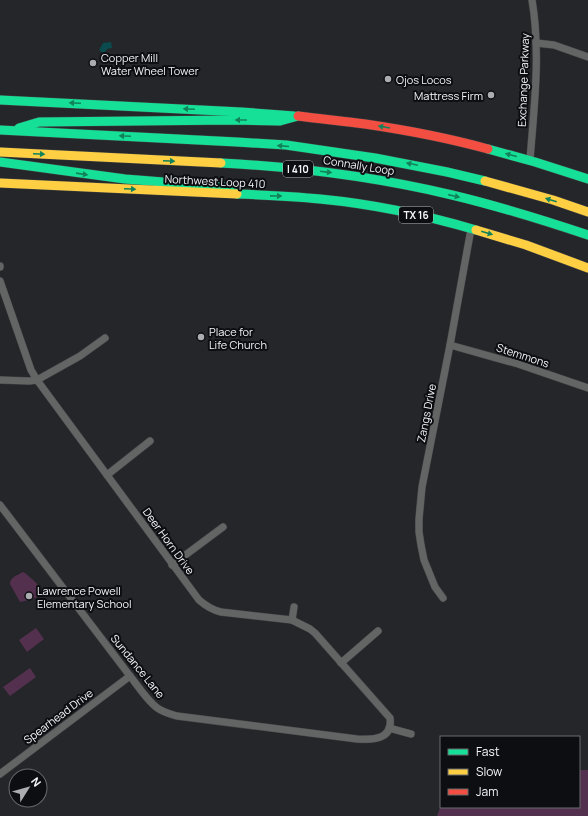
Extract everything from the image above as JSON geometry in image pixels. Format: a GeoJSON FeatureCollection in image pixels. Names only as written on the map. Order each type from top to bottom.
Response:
{"type":"FeatureCollection","features":[{"type":"Feature","properties":{"kind":"main road"},"geometry":{"type":"LineString","coordinates":[[0,100],[298,116],[362,124],[457,141],[530,160],[588,179]]}},
{"type":"Feature","properties":{"kind":"main road"},"geometry":{"type":"LineString","coordinates":[[11,130],[39,122],[280,121],[298,116]]}},
{"type":"Feature","properties":{"kind":"main road","name":"Connally Loop"},"geometry":{"type":"LineString","coordinates":[[0,130],[248,143],[340,152],[392,160],[457,174],[521,191],[588,212]]}},
{"type":"Feature","properties":{"kind":"main road","name":"Connally Loop"},"geometry":{"type":"LineString","coordinates":[[0,152],[254,165],[339,174],[398,184],[463,198],[526,215],[588,235]]}},
{"type":"Feature","properties":{"kind":"main road","name":"TX 16"},"geometry":{"type":"LineString","coordinates":[[0,162],[125,179],[226,187],[237,194]]}},
{"type":"Feature","properties":{"kind":"main road","name":"Northwest Loop 410"},"geometry":{"type":"LineString","coordinates":[[0,183],[289,196],[331,200],[378,207],[428,217],[504,238],[562,257],[588,268]]}},
{"type":"Feature","properties":{"kind":"street","name":"Exchange Parkway"},"geometry":{"type":"LineString","coordinates":[[530,160],[536,68],[536,34],[532,0]]}},
{"type":"Feature","properties":{"kind":"street"},"geometry":{"type":"LineString","coordinates":[[536,43],[554,45],[588,57]]}},
{"type":"Feature","properties":{"kind":"street","name":"Zangs Drive"},"geometry":{"type":"LineString","coordinates":[[443,598],[435,587],[424,560],[419,532],[419,519],[422,489],[471,229]]}},
{"type":"Feature","properties":{"kind":"street","name":"Deer Horn Drive"},"geometry":{"type":"LineString","coordinates":[[0,281],[31,370],[37,380],[199,600],[212,610],[292,620],[305,626],[315,633],[390,718],[390,728]]}},
{"type":"Feature","properties":{"kind":"street"},"geometry":{"type":"LineString","coordinates":[[0,380],[37,380],[80,356],[105,338]]}},
{"type":"Feature","properties":{"kind":"street","name":"Stemmons"},"geometry":{"type":"LineString","coordinates":[[450,345],[518,364],[588,388]]}},
{"type":"Feature","properties":{"kind":"street"},"geometry":{"type":"LineString","coordinates":[[107,475],[150,441]]}},
{"type":"Feature","properties":{"kind":"street","name":"Sundance Lane"},"geometry":{"type":"LineString","coordinates":[[0,505],[130,676],[157,708],[168,714],[177,716],[357,739],[380,738],[390,728]]}},
{"type":"Feature","properties":{"kind":"street"},"geometry":{"type":"LineString","coordinates":[[172,565],[223,527]]}},
{"type":"Feature","properties":{"kind":"street"},"geometry":{"type":"LineString","coordinates":[[292,620],[294,607]]}},
{"type":"Feature","properties":{"kind":"street"},"geometry":{"type":"LineString","coordinates":[[341,663],[378,630]]}},
{"type":"Feature","properties":{"kind":"street","name":"Spearhead Drive"},"geometry":{"type":"LineString","coordinates":[[0,774],[130,676]]}},
{"type":"Feature","properties":{"kind":"street"},"geometry":{"type":"LineString","coordinates":[[390,728],[411,734]]}},
{"type":"Feature","properties":{"kind":"shaded area"},"geometry":{"type":"Polygon","coordinates":[[[23,572],[37,584],[40,590],[38,597],[20,602],[10,582],[13,578],[23,572]]]}},
{"type":"Feature","properties":{"kind":"shaded area"},"geometry":{"type":"Polygon","coordinates":[[[36,628],[44,639],[27,652],[19,640],[36,628]]]}},
{"type":"Feature","properties":{"kind":"shaded area"},"geometry":{"type":"Polygon","coordinates":[[[30,668],[36,677],[10,696],[3,687],[30,668]]]}},
{"type":"Feature","properties":{"kind":"shaded area"},"geometry":{"type":"Polygon","coordinates":[[[580,770],[588,770],[588,816],[437,816],[440,808],[580,808],[580,770]]]}},
{"type":"Feature","properties":{"kind":"water"},"geometry":{"type":"Polygon","coordinates":[[[111,42],[112,48],[107,49],[104,54],[99,50],[103,43],[111,42]]]}},
{"type":"Feature","properties":{"kind":"traffic: fast"},"geometry":{"type":"LineString","coordinates":[[0,100],[294,116]]}},
{"type":"Feature","properties":{"kind":"traffic: fast"},"geometry":{"type":"LineString","coordinates":[[19,128],[39,122],[280,121],[298,116]]}},
{"type":"Feature","properties":{"kind":"traffic: fast"},"geometry":{"type":"LineString","coordinates":[[0,130],[286,145],[375,158],[485,181]]}},
{"type":"Feature","properties":{"kind":"traffic: fast"},"geometry":{"type":"LineString","coordinates":[[488,149],[588,179]]}},
{"type":"Feature","properties":{"kind":"traffic: fast"},"geometry":{"type":"LineString","coordinates":[[0,162],[125,179],[226,187],[237,194]]}},
{"type":"Feature","properties":{"kind":"traffic: fast"},"geometry":{"type":"LineString","coordinates":[[221,163],[308,170],[395,183],[486,204],[588,235]]}},
{"type":"Feature","properties":{"kind":"traffic: fast"},"geometry":{"type":"LineString","coordinates":[[237,194],[299,197],[360,204],[418,215],[476,230]]}},
{"type":"Feature","properties":{"kind":"traffic: slow"},"geometry":{"type":"LineString","coordinates":[[0,152],[221,163]]}},
{"type":"Feature","properties":{"kind":"traffic: slow"},"geometry":{"type":"LineString","coordinates":[[485,181],[553,200],[588,212]]}},
{"type":"Feature","properties":{"kind":"traffic: slow"},"geometry":{"type":"LineString","coordinates":[[0,183],[237,194]]}},
{"type":"Feature","properties":{"kind":"traffic: slow"},"geometry":{"type":"LineString","coordinates":[[476,230],[526,245],[588,268]]}},
{"type":"Feature","properties":{"kind":"traffic: jam"},"geometry":{"type":"LineString","coordinates":[[298,116],[396,129],[488,149]]}},
{"type":"Feature","properties":{"kind":"place","name":"Copper Mill Water Wheel Tower"},"geometry":{"type":"Point","coordinates":[93,63]}},
{"type":"Feature","properties":{"kind":"place","name":"Ojos Locos"},"geometry":{"type":"Point","coordinates":[388,79]}},
{"type":"Feature","properties":{"kind":"place","name":"Mattress Firm"},"geometry":{"type":"Point","coordinates":[491,95]}},
{"type":"Feature","properties":{"kind":"place","name":"Place for Life Church"},"geometry":{"type":"Point","coordinates":[201,337]}},
{"type":"Feature","properties":{"kind":"place","name":"Lawrence Powell Elementary School"},"geometry":{"type":"Point","coordinates":[29,596]}}]}
